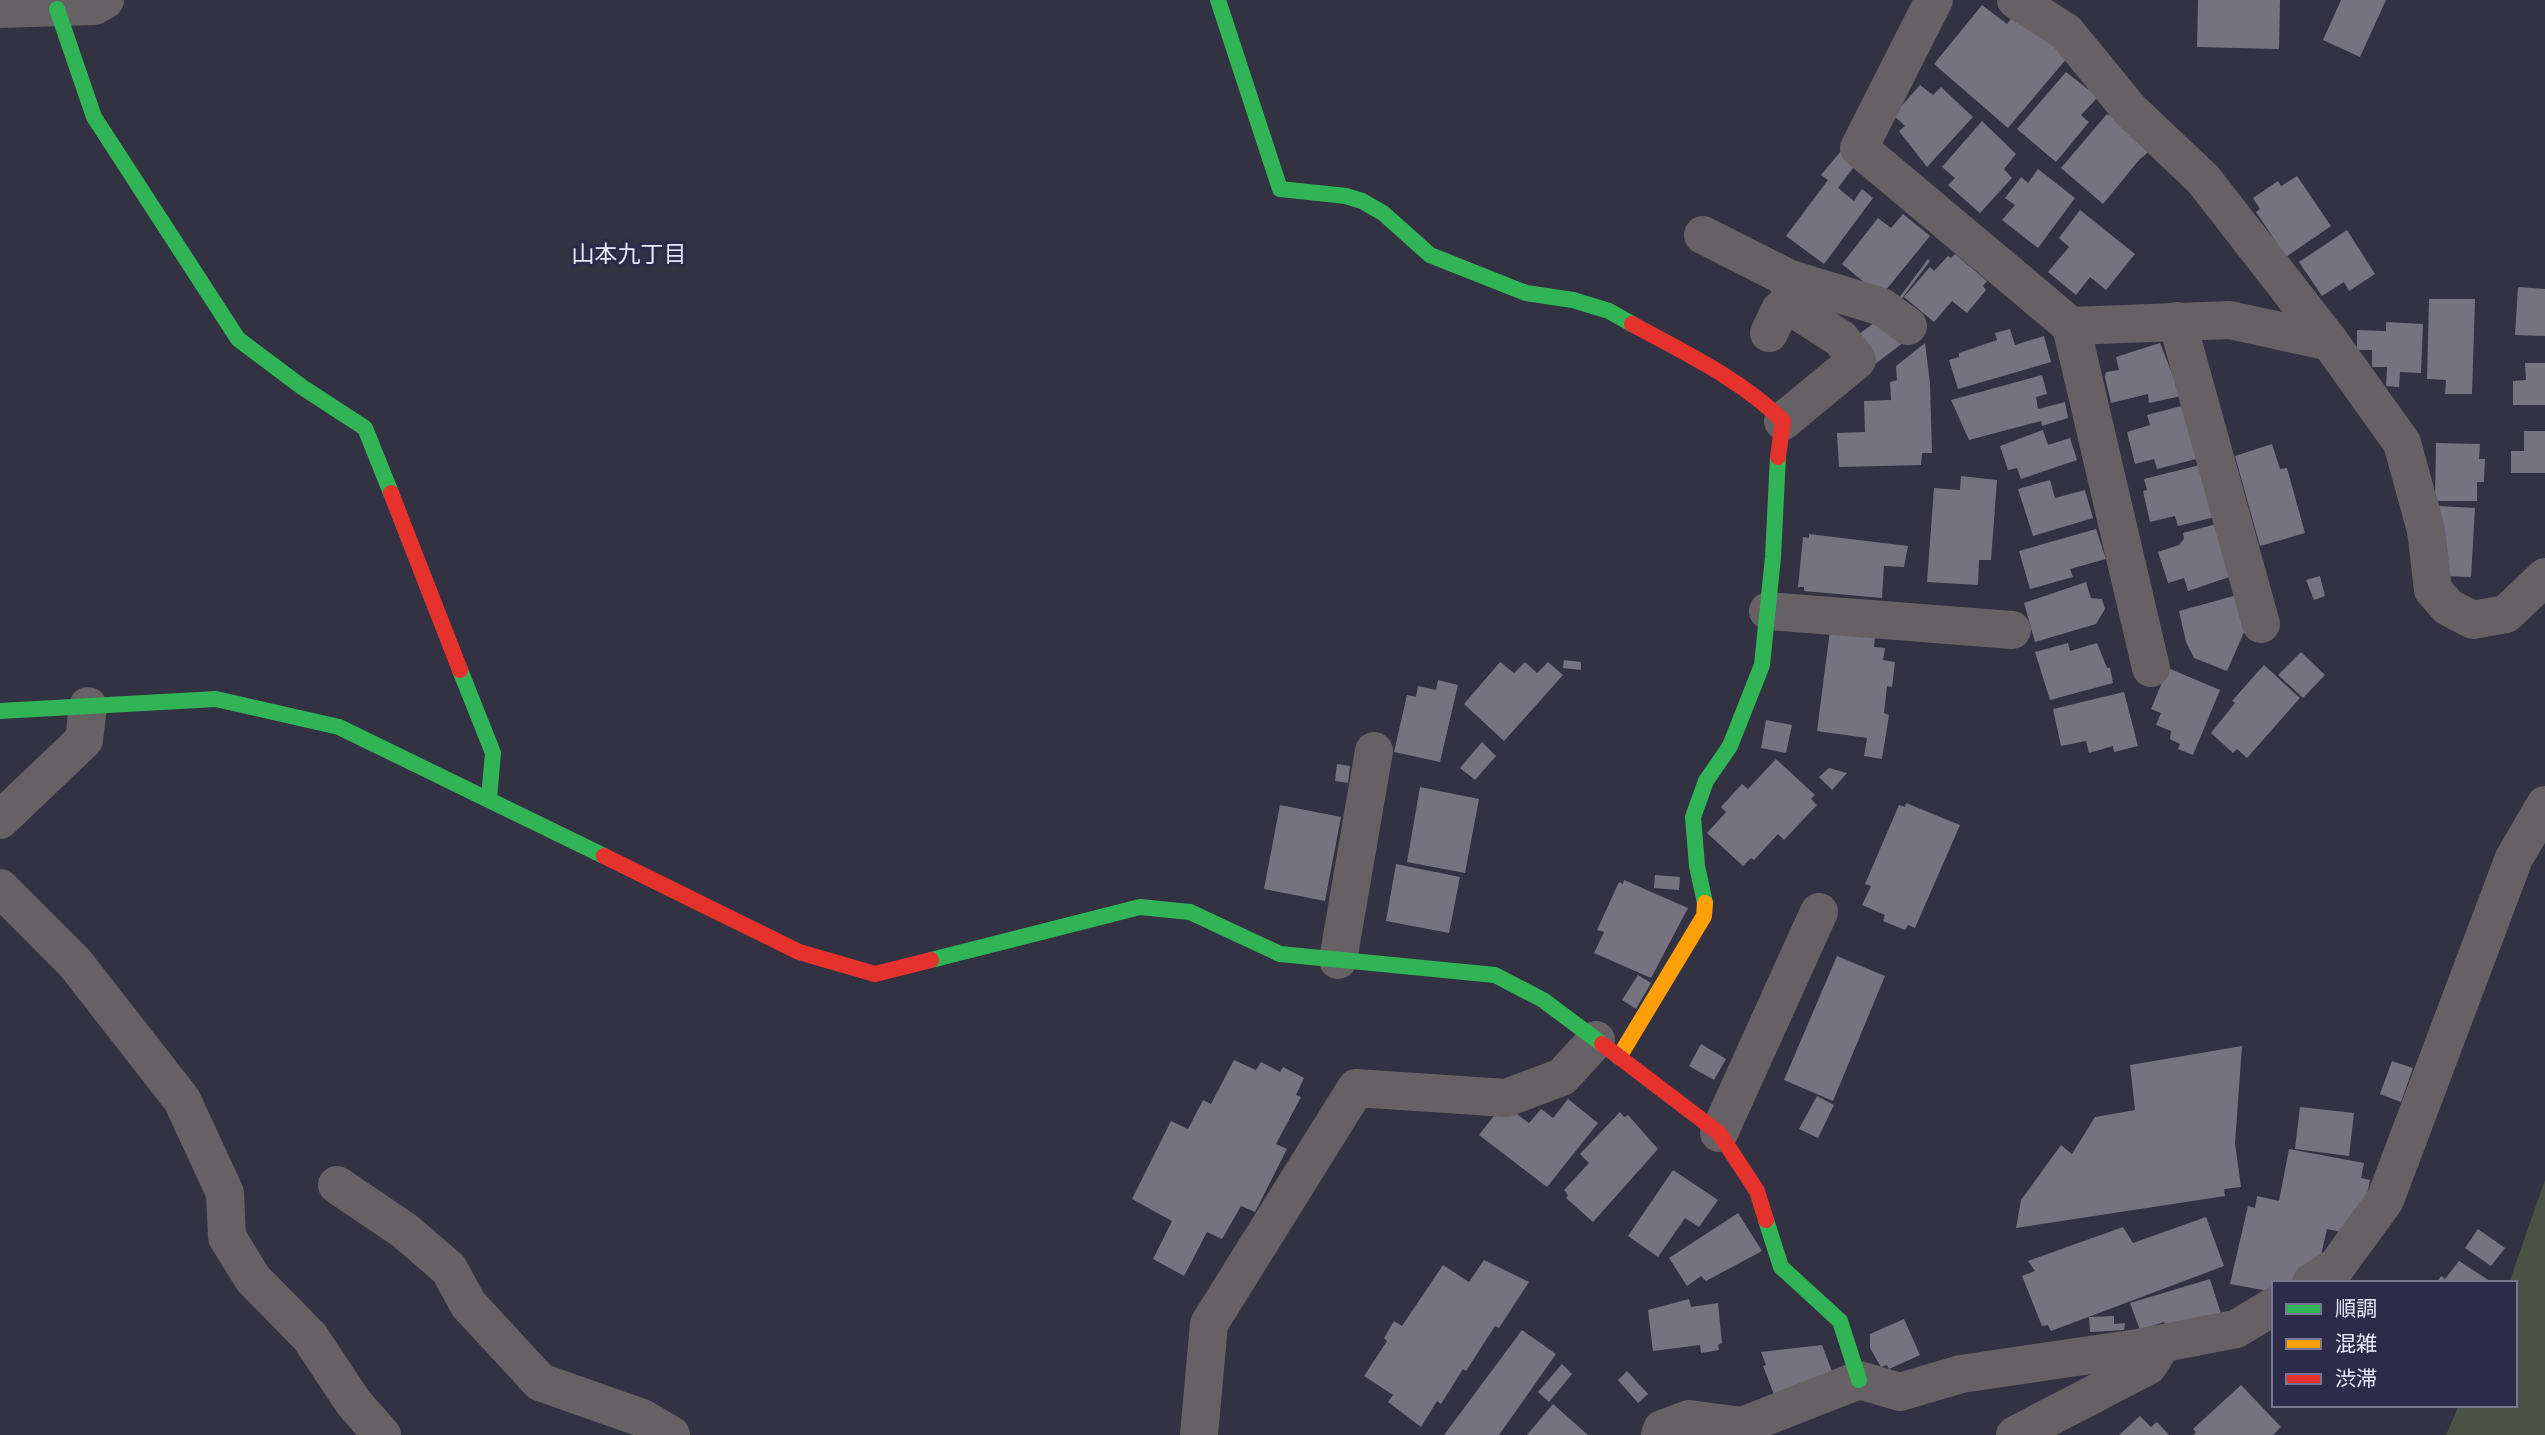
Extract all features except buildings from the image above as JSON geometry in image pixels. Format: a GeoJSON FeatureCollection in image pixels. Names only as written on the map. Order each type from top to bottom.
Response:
{"type":"FeatureCollection","features":[{"type":"Feature","properties":{"kind":"street"},"geometry":{"type":"LineString","coordinates":[[0,9],[94,6],[105,0]]}},
{"type":"Feature","properties":{"kind":"street"},"geometry":{"type":"LineString","coordinates":[[1218,0],[1280,189],[1346,195],[1383,214],[1430,254],[1526,293],[1573,300],[1609,311],[1701,362],[1768,405],[1783,421]]}},
{"type":"Feature","properties":{"kind":"street"},"geometry":{"type":"LineString","coordinates":[[1934,0],[1859,148],[2071,326],[2151,668]]}},
{"type":"Feature","properties":{"kind":"street"},"geometry":{"type":"LineString","coordinates":[[2016,0],[2066,32],[2130,110],[2203,179],[2330,342],[2402,443],[2426,530],[2433,590],[2448,607],[2473,620],[2506,614],[2545,577]]}},
{"type":"Feature","properties":{"kind":"street"},"geometry":{"type":"LineString","coordinates":[[57,9],[94,117],[238,339],[302,387],[365,428],[493,753],[489,798]]}},
{"type":"Feature","properties":{"kind":"street"},"geometry":{"type":"LineString","coordinates":[[1199,1435],[1209,1324],[1356,1088],[1506,1098],[1562,1077],[1608,1049],[1704,916],[1705,897],[1697,866],[1693,817],[1706,781],[1730,746],[1749,704],[1762,665],[1768,611],[1775,479],[1783,421],[1857,360],[1841,339],[1783,306],[1703,235]]}},
{"type":"Feature","properties":{"kind":"street"},"geometry":{"type":"LineString","coordinates":[[1783,306],[1882,307],[1908,326]]}},
{"type":"Feature","properties":{"kind":"street"},"geometry":{"type":"LineString","coordinates":[[2071,326],[2230,320],[2330,342]]}},
{"type":"Feature","properties":{"kind":"street"},"geometry":{"type":"LineString","coordinates":[[2177,321],[2261,624]]}},
{"type":"Feature","properties":{"kind":"street"},"geometry":{"type":"LineString","coordinates":[[1768,611],[2012,630]]}},
{"type":"Feature","properties":{"kind":"street"},"geometry":{"type":"LineString","coordinates":[[0,710],[216,699],[339,727],[799,951],[875,974],[1140,908],[1190,912],[1280,954],[1495,975],[1543,1000],[1719,1133],[1757,1191],[1781,1267],[1840,1321],[1859,1380]]}},
{"type":"Feature","properties":{"kind":"street"},"geometry":{"type":"LineString","coordinates":[[0,820],[84,740],[88,706]]}},
{"type":"Feature","properties":{"kind":"street"},"geometry":{"type":"LineString","coordinates":[[1338,960],[1374,751]]}},
{"type":"Feature","properties":{"kind":"street"},"geometry":{"type":"LineString","coordinates":[[2314,1281],[2337,1266],[2385,1200],[2514,859],[2545,805]]}},
{"type":"Feature","properties":{"kind":"street"},"geometry":{"type":"LineString","coordinates":[[0,888],[75,963],[182,1100],[225,1193],[227,1237],[253,1279],[310,1337],[353,1402],[382,1435]]}},
{"type":"Feature","properties":{"kind":"street"},"geometry":{"type":"LineString","coordinates":[[1719,1133],[1819,912]]}},
{"type":"Feature","properties":{"kind":"street"},"geometry":{"type":"LineString","coordinates":[[337,1185],[405,1231],[449,1269],[468,1304],[540,1382],[650,1422],[671,1435]]}},
{"type":"Feature","properties":{"kind":"street"},"geometry":{"type":"LineString","coordinates":[[1660,1435],[1662,1429],[1671,1423],[1689,1419],[1742,1426],[1859,1380],[1900,1392],[1961,1374],[2236,1329],[2272,1307]]}},
{"type":"Feature","properties":{"kind":"street"},"geometry":{"type":"LineString","coordinates":[[2015,1435],[2148,1366],[2162,1343]]}},
{"type":"Feature","properties":{"kind":"green space"},"geometry":{"type":"Polygon","coordinates":[[[2545,1180],[2545,1435],[2446,1435],[2458,1407],[2517,1407],[2517,1281],[2510,1281],[2545,1180]]]}},
{"type":"Feature","properties":{"kind":"traffic: fast"},"geometry":{"type":"LineString","coordinates":[[1218,0],[1280,189],[1346,196],[1362,201],[1383,213],[1430,255],[1526,293],[1573,300],[1609,311],[1632,324]]}},
{"type":"Feature","properties":{"kind":"traffic: fast"},"geometry":{"type":"LineString","coordinates":[[57,9],[94,117],[238,339],[302,387],[365,428],[391,493]]}},
{"type":"Feature","properties":{"kind":"traffic: fast"},"geometry":{"type":"LineString","coordinates":[[1705,903],[1697,866],[1693,817],[1706,781],[1730,746],[1762,665],[1773,557],[1778,457]]}},
{"type":"Feature","properties":{"kind":"traffic: fast"},"geometry":{"type":"LineString","coordinates":[[460,670],[493,753],[489,798]]}},
{"type":"Feature","properties":{"kind":"traffic: fast"},"geometry":{"type":"LineString","coordinates":[[0,711],[216,699],[339,727],[604,856]]}},
{"type":"Feature","properties":{"kind":"traffic: fast"},"geometry":{"type":"LineString","coordinates":[[931,960],[1140,907],[1190,912],[1280,954],[1495,975],[1543,1000],[1602,1044]]}},
{"type":"Feature","properties":{"kind":"traffic: fast"},"geometry":{"type":"LineString","coordinates":[[1766,1220],[1781,1267],[1840,1321],[1859,1380]]}},
{"type":"Feature","properties":{"kind":"traffic: slow"},"geometry":{"type":"LineString","coordinates":[[1619,1057],[1704,916],[1705,903]]}},
{"type":"Feature","properties":{"kind":"traffic: jam"},"geometry":{"type":"LineString","coordinates":[[1632,324],[1711,367],[1767,406],[1783,421],[1778,457]]}},
{"type":"Feature","properties":{"kind":"traffic: jam"},"geometry":{"type":"LineString","coordinates":[[391,493],[460,670]]}},
{"type":"Feature","properties":{"kind":"traffic: jam"},"geometry":{"type":"LineString","coordinates":[[604,856],[799,952],[875,974],[931,960]]}},
{"type":"Feature","properties":{"kind":"traffic: jam"},"geometry":{"type":"LineString","coordinates":[[1602,1044],[1719,1133],[1757,1191],[1766,1220]]}},
{"type":"Feature","properties":{"kind":"district","name":"山本九丁目"},"geometry":{"type":"Point","coordinates":[629,254]}}]}
